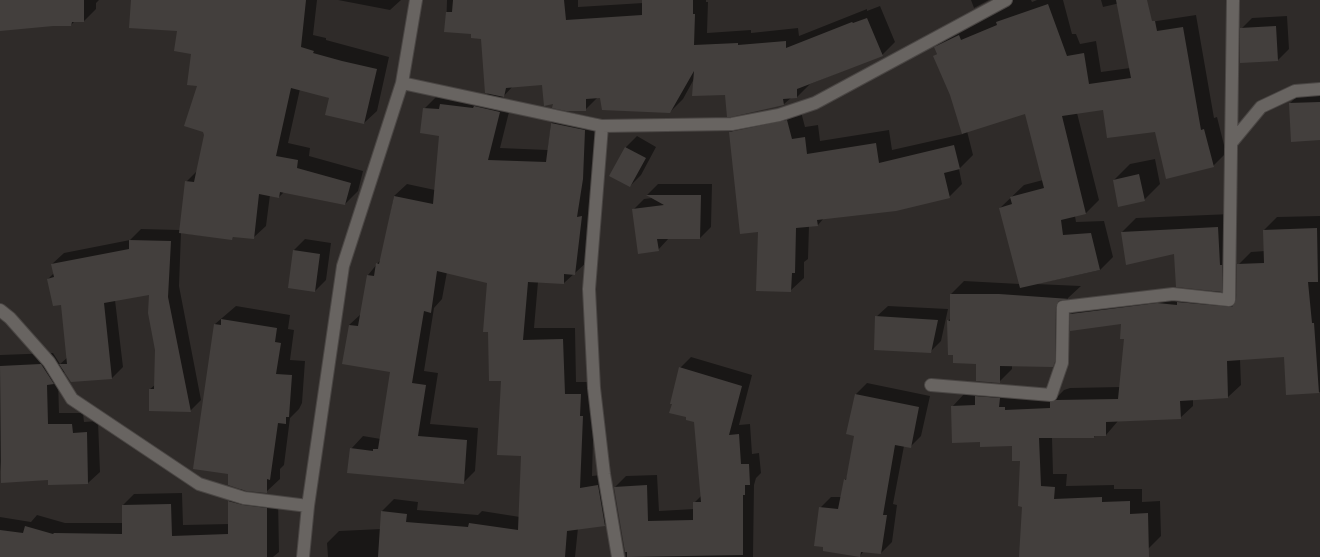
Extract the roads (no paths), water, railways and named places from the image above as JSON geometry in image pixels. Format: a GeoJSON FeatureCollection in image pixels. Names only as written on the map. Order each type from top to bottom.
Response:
{"type":"FeatureCollection","features":[{"type":"Feature","properties":{"kind":"street"},"geometry":{"type":"LineString","coordinates":[[303,557],[308,506],[343,266],[402,83],[416,0]]}},
{"type":"Feature","properties":{"kind":"street"},"geometry":{"type":"LineString","coordinates":[[402,83],[602,126],[732,124],[779,115],[815,103],[1006,0]]}},
{"type":"Feature","properties":{"kind":"street"},"geometry":{"type":"LineString","coordinates":[[931,385],[1051,395],[1062,363],[1062,307],[1173,294],[1229,300],[1233,0]]}},
{"type":"Feature","properties":{"kind":"street"},"geometry":{"type":"LineString","coordinates":[[1232,142],[1261,107],[1295,91],[1320,89]]}},
{"type":"Feature","properties":{"kind":"street"},"geometry":{"type":"LineString","coordinates":[[602,126],[589,289],[594,388],[604,474],[618,557]]}},
{"type":"Feature","properties":{"kind":"street"},"geometry":{"type":"LineString","coordinates":[[0,310],[10,318],[49,362],[72,399],[200,484],[244,498],[308,506]]}}]}
